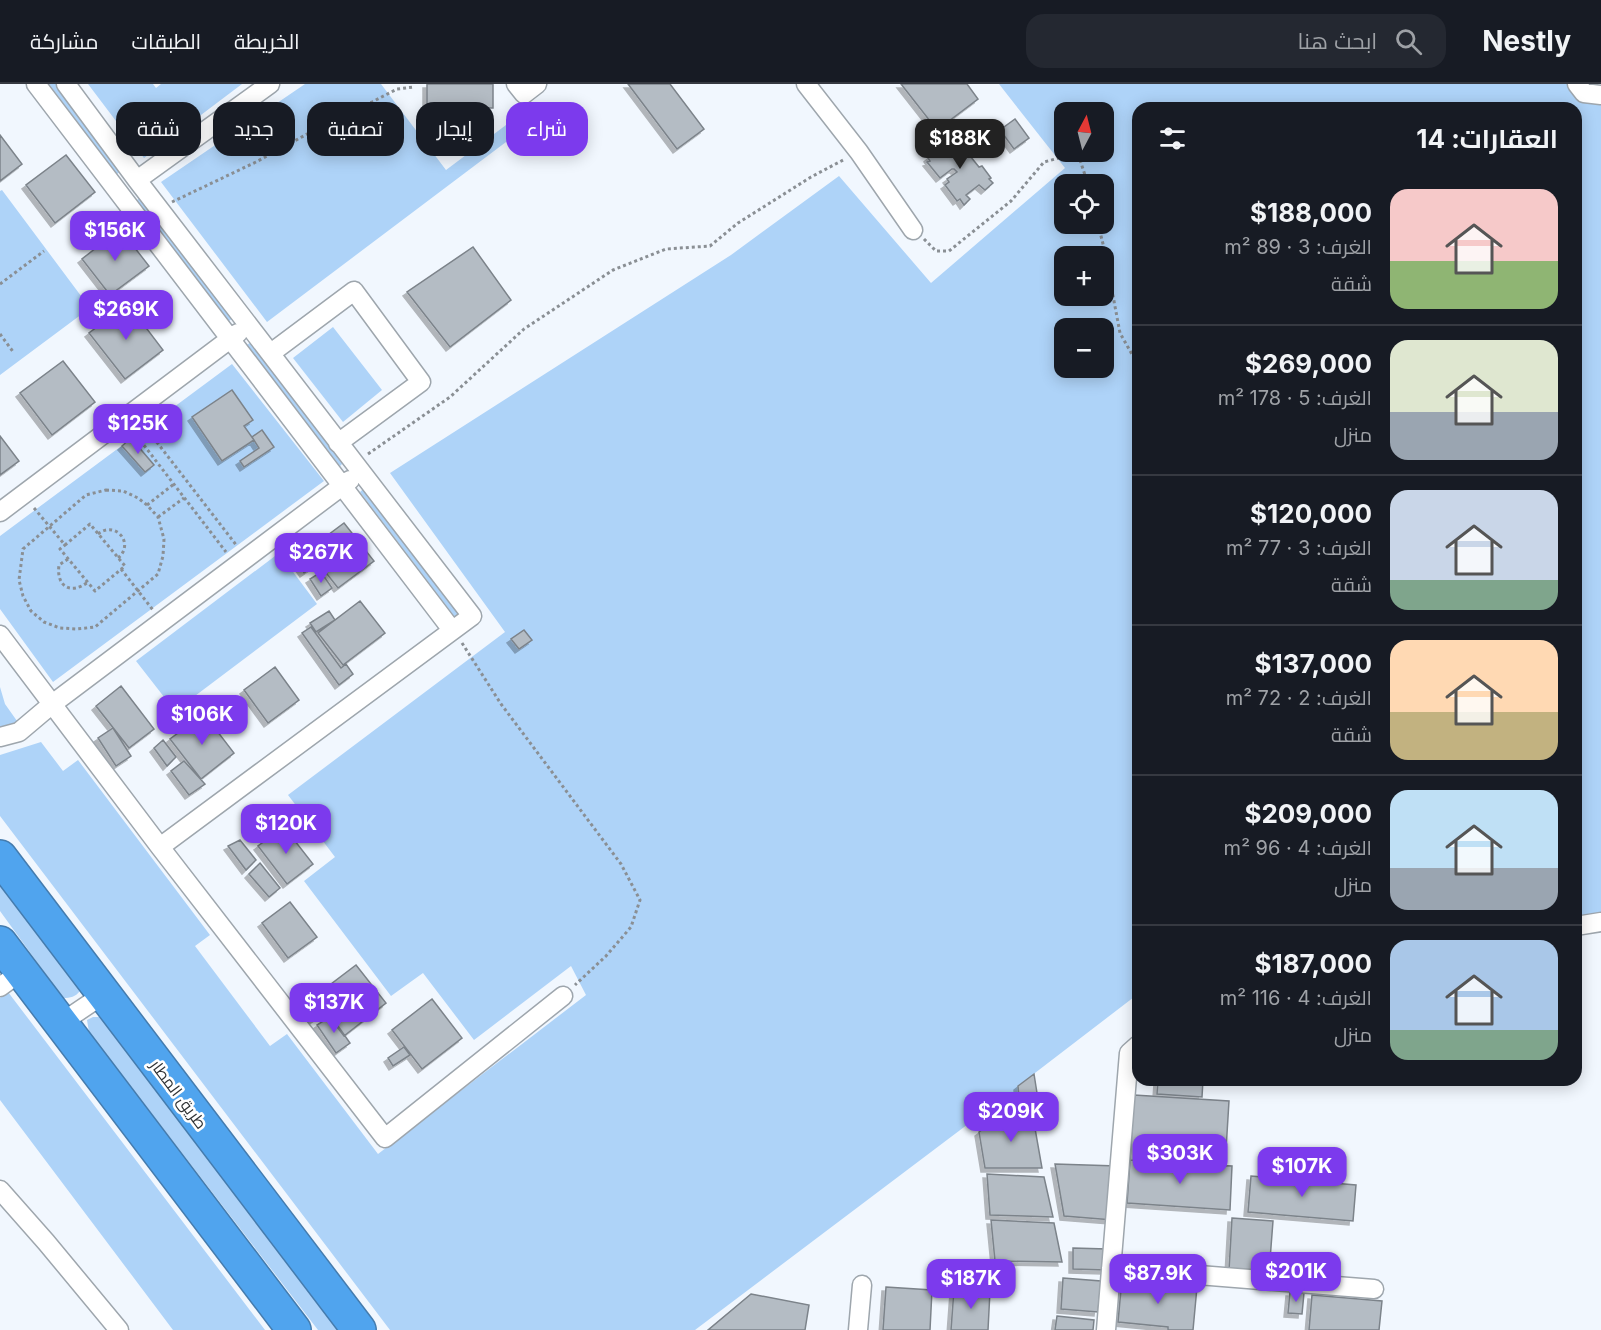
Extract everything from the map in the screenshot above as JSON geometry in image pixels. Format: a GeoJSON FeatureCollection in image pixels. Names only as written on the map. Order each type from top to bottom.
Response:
{"type":"FeatureCollection","features":[{"type":"Feature","properties":{"kind":"highway","name":"طريق المطار"},"geometry":{"type":"LineString","coordinates":[[0,857],[359,1330]]}},
{"type":"Feature","properties":{"kind":"highway"},"geometry":{"type":"LineString","coordinates":[[0,943],[11,979],[61,1023],[294,1330]]}},
{"type":"Feature","properties":{"kind":"street"},"geometry":{"type":"LineString","coordinates":[[36,84],[452,630]]}},
{"type":"Feature","properties":{"kind":"street"},"geometry":{"type":"LineString","coordinates":[[66,84],[472,616],[160,847]]}},
{"type":"Feature","properties":{"kind":"street"},"geometry":{"type":"LineString","coordinates":[[137,180],[270,84]]}},
{"type":"Feature","properties":{"kind":"street"},"geometry":{"type":"LineString","coordinates":[[516,84],[524,94],[537,84]]}},
{"type":"Feature","properties":{"kind":"street"},"geometry":{"type":"LineString","coordinates":[[806,84],[859,152],[913,230]]}},
{"type":"Feature","properties":{"kind":"street"},"geometry":{"type":"LineString","coordinates":[[1577,84],[1584,93],[1601,95]]}},
{"type":"Feature","properties":{"kind":"street"},"geometry":{"type":"LineString","coordinates":[[271,352],[354,291],[421,382],[338,443]]}},
{"type":"Feature","properties":{"kind":"street"},"geometry":{"type":"LineString","coordinates":[[0,512],[250,325]]}},
{"type":"Feature","properties":{"kind":"street"},"geometry":{"type":"LineString","coordinates":[[0,737],[20,732],[51,705],[342,486],[357,468]]}},
{"type":"Feature","properties":{"kind":"street"},"geometry":{"type":"LineString","coordinates":[[0,635],[51,705],[385,1138],[562,996]]}},
{"type":"Feature","properties":{"kind":"street"},"geometry":{"type":"LineString","coordinates":[[1582,925],[1601,922]]}},
{"type":"Feature","properties":{"kind":"street"},"geometry":{"type":"LineString","coordinates":[[61,1023],[104,994]]}},
{"type":"Feature","properties":{"kind":"street"},"geometry":{"type":"LineString","coordinates":[[1106,1330],[1128,1053],[1132,1050]]}},
{"type":"Feature","properties":{"kind":"street"},"geometry":{"type":"LineString","coordinates":[[0,1190],[119,1330]]}},
{"type":"Feature","properties":{"kind":"street"},"geometry":{"type":"LineString","coordinates":[[1111,1269],[1374,1289]]}},
{"type":"Feature","properties":{"kind":"street"},"geometry":{"type":"LineString","coordinates":[[858,1330],[862,1285]]}},
{"type":"Feature","properties":{"kind":"path"},"geometry":{"type":"LineString","coordinates":[[160,209],[397,89],[414,87]]}},
{"type":"Feature","properties":{"kind":"path"},"geometry":{"type":"LineString","coordinates":[[357,468],[450,397],[524,329],[613,270],[666,249],[710,246],[738,223],[811,177],[859,152]]}},
{"type":"Feature","properties":{"kind":"path"},"geometry":{"type":"LineString","coordinates":[[913,230],[936,251],[949,251],[1011,201],[1044,162],[1066,156],[1080,160],[1085,174]]}},
{"type":"Feature","properties":{"kind":"path"},"geometry":{"type":"LineString","coordinates":[[1100,234],[1120,333],[1132,354]]}},
{"type":"Feature","properties":{"kind":"path"},"geometry":{"type":"LineString","coordinates":[[0,284],[44,251]]}},
{"type":"Feature","properties":{"kind":"path"},"geometry":{"type":"LineString","coordinates":[[0,334],[14,353]]}},
{"type":"Feature","properties":{"kind":"path"},"geometry":{"type":"LineString","coordinates":[[129,416],[184,498],[241,562]]}},
{"type":"Feature","properties":{"kind":"path"},"geometry":{"type":"LineString","coordinates":[[129,416],[241,562]]}},
{"type":"Feature","properties":{"kind":"path"},"geometry":{"type":"LineString","coordinates":[[147,505],[174,484]]}},
{"type":"Feature","properties":{"kind":"path"},"geometry":{"type":"LineString","coordinates":[[106,490],[123,491],[147,505],[158,517],[164,539],[163,556],[158,574],[95,627],[60,628],[44,622],[32,611],[23,596],[19,580],[23,549],[86,495],[106,490]]}},
{"type":"Feature","properties":{"kind":"path"},"geometry":{"type":"LineString","coordinates":[[24,495],[65,545]]}},
{"type":"Feature","properties":{"kind":"path"},"geometry":{"type":"LineString","coordinates":[[158,517],[184,498]]}},
{"type":"Feature","properties":{"kind":"path"},"geometry":{"type":"LineString","coordinates":[[90,524],[125,566],[95,591],[60,549],[65,545],[90,524]]}},
{"type":"Feature","properties":{"kind":"path"},"geometry":{"type":"LineString","coordinates":[[98,534],[102,531],[113,530],[121,535],[124,539],[124,549],[123,554],[118,558]]}},
{"type":"Feature","properties":{"kind":"path"},"geometry":{"type":"LineString","coordinates":[[68,559],[59,566],[58,574],[62,583],[75,589],[88,582]]}},
{"type":"Feature","properties":{"kind":"path"},"geometry":{"type":"LineString","coordinates":[[121,569],[162,621]]}},
{"type":"Feature","properties":{"kind":"path"},"geometry":{"type":"LineString","coordinates":[[452,630],[501,704],[621,864],[640,900],[631,927],[606,956],[562,996]]}},
{"type":"Feature","properties":{"kind":"shaded area"},"geometry":{"type":"Polygon","coordinates":[[[49,84],[56,84],[121,171],[117,174],[49,84]]]}},
{"type":"Feature","properties":{"kind":"shaded area"},"geometry":{"type":"Polygon","coordinates":[[[88,84],[153,84],[156,88],[161,84],[242,84],[218,102],[213,102],[213,106],[201,115],[201,102],[116,102],[116,121],[88,84]]]}},
{"type":"Feature","properties":{"kind":"shaded area"},"geometry":{"type":"Polygon","coordinates":[[[305,84],[381,84],[395,102],[307,102],[307,156],[404,156],[404,114],[416,130],[416,156],[435,156],[446,170],[465,156],[488,156],[267,322],[161,182],[213,147],[213,156],[295,156],[295,102],[279,102],[305,84]]]}},
{"type":"Feature","properties":{"kind":"shaded area"},"geometry":{"type":"Polygon","coordinates":[[[999,84],[1571,84],[1601,100],[1601,916],[1582,919],[1582,102],[1132,102],[1132,999],[1018,1086],[1020,1109],[992,1106],[695,1330],[390,1330],[0,816],[0,755],[41,742],[63,771],[78,760],[210,935],[195,946],[270,1046],[287,1034],[378,1154],[586,995],[571,966],[474,1040],[423,973],[391,996],[304,881],[335,857],[288,795],[505,632],[390,473],[731,255],[839,176],[931,283],[1054,177],[1054,234],[1114,234],[1114,174],[1058,174],[1065,168],[1060,162],[1114,162],[1114,102],[1054,102],[1054,154],[999,84]]]}},
{"type":"Feature","properties":{"kind":"shaded area"},"geometry":{"type":"Polygon","coordinates":[[[506,125],[506,142],[494,151],[494,134],[506,125]]]}},
{"type":"Feature","properties":{"kind":"shaded area"},"geometry":{"type":"Polygon","coordinates":[[[2,190],[90,308],[0,375],[0,191],[2,190]]]}},
{"type":"Feature","properties":{"kind":"shaded area"},"geometry":{"type":"Polygon","coordinates":[[[141,197],[233,318],[229,321],[137,200],[141,197]]]}},
{"type":"Feature","properties":{"kind":"shaded area"},"geometry":{"type":"Polygon","coordinates":[[[333,327],[382,390],[343,422],[293,358],[333,327]]]}},
{"type":"Feature","properties":{"kind":"shaded area"},"geometry":{"type":"Polygon","coordinates":[[[251,342],[343,463],[340,466],[247,345],[251,342]]]}},
{"type":"Feature","properties":{"kind":"shaded area"},"geometry":{"type":"Polygon","coordinates":[[[232,364],[324,481],[53,682],[0,609],[0,536],[232,364]]]}},
{"type":"Feature","properties":{"kind":"shaded area"},"geometry":{"type":"Polygon","coordinates":[[[363,489],[461,617],[457,620],[360,492],[363,489]]]}},
{"type":"Feature","properties":{"kind":"shaded area"},"geometry":{"type":"Polygon","coordinates":[[[279,553],[317,604],[175,711],[136,661],[279,553]]]}},
{"type":"Feature","properties":{"kind":"shaded area"},"geometry":{"type":"Polygon","coordinates":[[[0,687],[5,704],[22,728],[0,732],[0,687]]]}},
{"type":"Feature","properties":{"kind":"shaded area"},"geometry":{"type":"Polygon","coordinates":[[[0,881],[78,983],[80,991],[75,996],[63,998],[0,911],[0,881]]]}},
{"type":"Feature","properties":{"kind":"shaded area"},"geometry":{"type":"Polygon","coordinates":[[[8,992],[265,1330],[173,1330],[0,1100],[0,998],[8,992]]]}},
{"type":"Feature","properties":{"kind":"shaded area"},"geometry":{"type":"Polygon","coordinates":[[[102,1017],[341,1330],[318,1330],[89,1032],[87,1020],[102,1017]]]}},
{"type":"Feature","properties":{"kind":"building"},"geometry":{"type":"Polygon","coordinates":[[[427,84],[493,84],[493,102],[427,102],[427,84]]]}},
{"type":"Feature","properties":{"kind":"building"},"geometry":{"type":"Polygon","coordinates":[[[628,84],[670,84],[704,129],[677,149],[628,84]]]}},
{"type":"Feature","properties":{"kind":"building"},"geometry":{"type":"Polygon","coordinates":[[[901,84],[967,84],[978,99],[937,130],[901,84]]]}},
{"type":"Feature","properties":{"kind":"building"},"geometry":{"type":"Polygon","coordinates":[[[1015,119],[1029,138],[1014,149],[1000,130],[1015,119]]]}},
{"type":"Feature","properties":{"kind":"building"},"geometry":{"type":"Polygon","coordinates":[[[0,135],[22,164],[0,181],[0,135]]]}},
{"type":"Feature","properties":{"kind":"building"},"geometry":{"type":"Polygon","coordinates":[[[957,135],[969,149],[966,151],[979,167],[982,166],[993,183],[985,190],[979,185],[966,195],[970,199],[964,205],[960,199],[957,201],[945,185],[949,182],[947,179],[957,172],[952,169],[940,178],[927,162],[934,153],[938,155],[951,146],[948,141],[957,135]]]}},
{"type":"Feature","properties":{"kind":"building"},"geometry":{"type":"Polygon","coordinates":[[[66,155],[95,192],[55,223],[26,185],[66,155]]]}},
{"type":"Feature","properties":{"kind":"building"},"geometry":{"type":"Polygon","coordinates":[[[120,229],[149,266],[110,295],[82,259],[120,229]]]}},
{"type":"Feature","properties":{"kind":"building"},"geometry":{"type":"Polygon","coordinates":[[[473,247],[511,300],[450,347],[407,292],[473,247]]]}},
{"type":"Feature","properties":{"kind":"building"},"geometry":{"type":"Polygon","coordinates":[[[128,304],[163,350],[125,379],[89,333],[128,304]]]}},
{"type":"Feature","properties":{"kind":"building"},"geometry":{"type":"Polygon","coordinates":[[[63,361],[95,402],[52,435],[20,393],[63,361]]]}},
{"type":"Feature","properties":{"kind":"building"},"geometry":{"type":"Polygon","coordinates":[[[232,390],[253,420],[244,426],[254,440],[222,461],[192,417],[232,390]]]}},
{"type":"Feature","properties":{"kind":"building"},"geometry":{"type":"Polygon","coordinates":[[[262,430],[274,447],[244,467],[240,461],[259,448],[252,437],[262,430]]]}},
{"type":"Feature","properties":{"kind":"building"},"geometry":{"type":"Polygon","coordinates":[[[0,436],[19,461],[0,475],[0,436]]]}},
{"type":"Feature","properties":{"kind":"building"},"geometry":{"type":"Polygon","coordinates":[[[131,438],[154,465],[145,472],[122,446],[131,438]]]}},
{"type":"Feature","properties":{"kind":"building"},"geometry":{"type":"Polygon","coordinates":[[[344,523],[374,561],[338,588],[308,550],[344,523]]]}},
{"type":"Feature","properties":{"kind":"building"},"geometry":{"type":"Polygon","coordinates":[[[303,544],[317,564],[304,573],[290,553],[303,544]]]}},
{"type":"Feature","properties":{"kind":"building"},"geometry":{"type":"Polygon","coordinates":[[[321,572],[332,588],[321,596],[310,579],[321,572]]]}},
{"type":"Feature","properties":{"kind":"building"},"geometry":{"type":"Polygon","coordinates":[[[360,601],[385,633],[343,665],[318,633],[360,601]]]}},
{"type":"Feature","properties":{"kind":"building"},"geometry":{"type":"Polygon","coordinates":[[[329,611],[335,620],[316,632],[310,623],[329,611]]]}},
{"type":"Feature","properties":{"kind":"building"},"geometry":{"type":"Polygon","coordinates":[[[311,627],[341,668],[346,664],[353,674],[339,685],[302,633],[311,627]]]}},
{"type":"Feature","properties":{"kind":"building"},"geometry":{"type":"Polygon","coordinates":[[[524,630],[532,640],[519,649],[511,639],[524,630]]]}},
{"type":"Feature","properties":{"kind":"building"},"geometry":{"type":"Polygon","coordinates":[[[275,667],[299,700],[268,723],[244,690],[275,667]]]}},
{"type":"Feature","properties":{"kind":"building"},"geometry":{"type":"Polygon","coordinates":[[[121,686],[154,729],[129,748],[96,706],[121,686]]]}},
{"type":"Feature","properties":{"kind":"building"},"geometry":{"type":"Polygon","coordinates":[[[204,714],[234,753],[201,779],[170,739],[204,714]]]}},
{"type":"Feature","properties":{"kind":"building"},"geometry":{"type":"Polygon","coordinates":[[[113,728],[131,756],[116,766],[98,738],[113,728]]]}},
{"type":"Feature","properties":{"kind":"building"},"geometry":{"type":"Polygon","coordinates":[[[163,740],[176,757],[167,766],[154,748],[163,740]]]}},
{"type":"Feature","properties":{"kind":"building"},"geometry":{"type":"Polygon","coordinates":[[[184,761],[205,784],[189,795],[171,771],[184,761]]]}},
{"type":"Feature","properties":{"kind":"building"},"geometry":{"type":"Polygon","coordinates":[[[284,827],[313,864],[287,884],[258,846],[284,827]]]}},
{"type":"Feature","properties":{"kind":"building"},"geometry":{"type":"Polygon","coordinates":[[[240,840],[256,860],[246,870],[228,846],[240,840]]]}},
{"type":"Feature","properties":{"kind":"building"},"geometry":{"type":"Polygon","coordinates":[[[260,863],[280,888],[269,897],[249,874],[260,863]]]}},
{"type":"Feature","properties":{"kind":"building"},"geometry":{"type":"Polygon","coordinates":[[[290,902],[317,937],[288,958],[262,923],[290,902]]]}},
{"type":"Feature","properties":{"kind":"building"},"geometry":{"type":"Polygon","coordinates":[[[356,965],[386,1003],[344,1036],[314,997],[356,965]]]}},
{"type":"Feature","properties":{"kind":"building"},"geometry":{"type":"Polygon","coordinates":[[[310,992],[325,1012],[312,1021],[298,1001],[310,992]]]}},
{"type":"Feature","properties":{"kind":"building"},"geometry":{"type":"Polygon","coordinates":[[[432,999],[462,1038],[422,1069],[392,1030],[432,999]]]}},
{"type":"Feature","properties":{"kind":"building"},"geometry":{"type":"Polygon","coordinates":[[[331,1016],[350,1043],[336,1053],[317,1025],[331,1016]]]}},
{"type":"Feature","properties":{"kind":"building"},"geometry":{"type":"Polygon","coordinates":[[[404,1047],[410,1055],[393,1066],[388,1058],[404,1047]]]}},
{"type":"Feature","properties":{"kind":"building"},"geometry":{"type":"Polygon","coordinates":[[[1034,1074],[1040,1112],[1020,1109],[1018,1086],[1034,1074]]]}},
{"type":"Feature","properties":{"kind":"building"},"geometry":{"type":"Polygon","coordinates":[[[1158,1086],[1203,1086],[1202,1097],[1157,1094],[1158,1086]]]}},
{"type":"Feature","properties":{"kind":"building"},"geometry":{"type":"Polygon","coordinates":[[[1134,1095],[1229,1101],[1225,1166],[1130,1160],[1134,1095]]]}},
{"type":"Feature","properties":{"kind":"building"},"geometry":{"type":"Polygon","coordinates":[[[1004,1114],[1033,1117],[1042,1168],[985,1168],[979,1132],[1004,1114]]]}},
{"type":"Feature","properties":{"kind":"building"},"geometry":{"type":"Polygon","coordinates":[[[1130,1160],[1232,1166],[1230,1210],[1127,1203],[1130,1160]]]}},
{"type":"Feature","properties":{"kind":"building"},"geometry":{"type":"Polygon","coordinates":[[[1055,1164],[1117,1166],[1113,1220],[1064,1216],[1055,1164]]]}},
{"type":"Feature","properties":{"kind":"building"},"geometry":{"type":"Polygon","coordinates":[[[987,1174],[1044,1177],[1053,1217],[990,1215],[987,1174]]]}},
{"type":"Feature","properties":{"kind":"building"},"geometry":{"type":"Polygon","coordinates":[[[1251,1176],[1356,1185],[1353,1221],[1248,1212],[1251,1176]]]}},
{"type":"Feature","properties":{"kind":"building"},"geometry":{"type":"Polygon","coordinates":[[[1232,1218],[1273,1221],[1269,1273],[1229,1270],[1232,1218]]]}},
{"type":"Feature","properties":{"kind":"building"},"geometry":{"type":"Polygon","coordinates":[[[991,1220],[1054,1223],[1062,1262],[995,1261],[991,1220]]]}},
{"type":"Feature","properties":{"kind":"building"},"geometry":{"type":"Polygon","coordinates":[[[1073,1248],[1107,1249],[1106,1270],[1073,1269],[1073,1248]]]}},
{"type":"Feature","properties":{"kind":"building"},"geometry":{"type":"Polygon","coordinates":[[[1063,1278],[1101,1281],[1098,1312],[1061,1309],[1063,1278]]]}},
{"type":"Feature","properties":{"kind":"building"},"geometry":{"type":"Polygon","coordinates":[[[1122,1279],[1197,1287],[1193,1330],[1168,1330],[1168,1327],[1118,1322],[1122,1279]]]}},
{"type":"Feature","properties":{"kind":"building"},"geometry":{"type":"Polygon","coordinates":[[[976,1280],[991,1281],[990,1290],[976,1290],[976,1280]]]}},
{"type":"Feature","properties":{"kind":"building"},"geometry":{"type":"Polygon","coordinates":[[[886,1287],[932,1290],[930,1330],[883,1330],[886,1287]]]}},
{"type":"Feature","properties":{"kind":"building"},"geometry":{"type":"Polygon","coordinates":[[[954,1289],[990,1291],[988,1330],[951,1330],[954,1289]]]}},
{"type":"Feature","properties":{"kind":"building"},"geometry":{"type":"Polygon","coordinates":[[[1290,1292],[1304,1293],[1302,1314],[1288,1313],[1290,1292]]]}},
{"type":"Feature","properties":{"kind":"building"},"geometry":{"type":"Polygon","coordinates":[[[751,1294],[809,1305],[805,1330],[708,1330],[751,1294]]]}},
{"type":"Feature","properties":{"kind":"building"},"geometry":{"type":"Polygon","coordinates":[[[1312,1295],[1382,1301],[1379,1330],[1309,1330],[1312,1295]]]}},
{"type":"Feature","properties":{"kind":"building"},"geometry":{"type":"Polygon","coordinates":[[[1057,1316],[1094,1320],[1093,1330],[1055,1330],[1057,1316]]]}}]}
